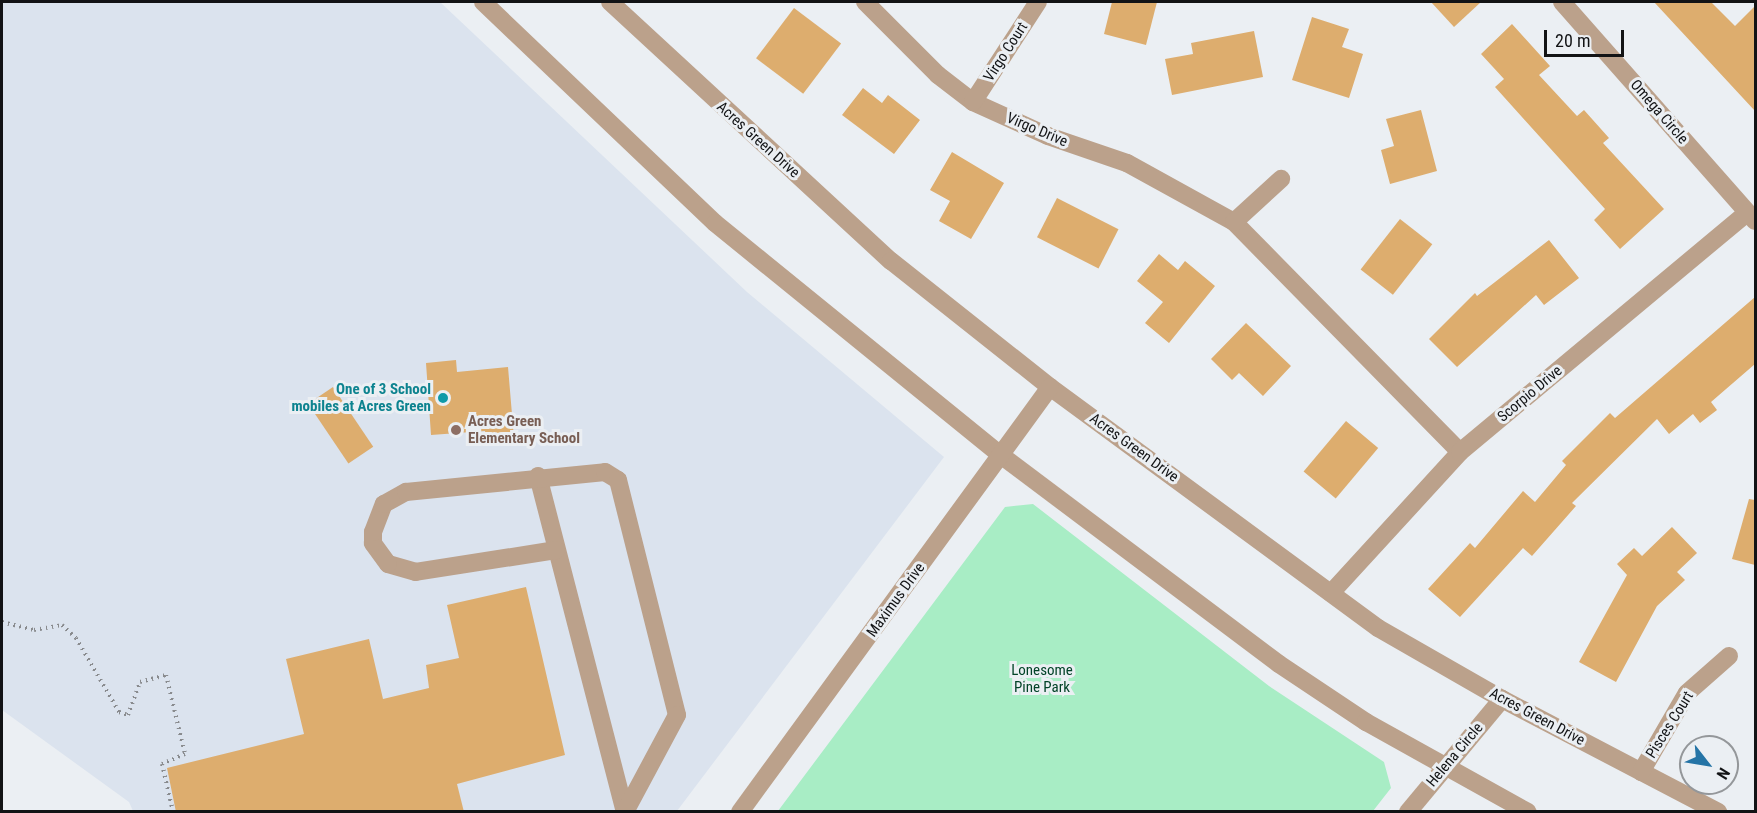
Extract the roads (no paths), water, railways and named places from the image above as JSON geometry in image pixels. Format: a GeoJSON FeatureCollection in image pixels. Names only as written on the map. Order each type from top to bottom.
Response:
{"type":"FeatureCollection","features":[{"type":"Feature","properties":{"kind":"street"},"geometry":{"type":"LineString","coordinates":[[483,2],[715,223],[1002,456],[1279,664],[1365,722],[1445,769],[1528,812]]}},
{"type":"Feature","properties":{"kind":"street","name":"Acres Green Drive"},"geometry":{"type":"LineString","coordinates":[[610,2],[891,261],[1050,387],[1378,628],[1502,699],[1718,812]]}},
{"type":"Feature","properties":{"kind":"street","name":"Virgo Drive"},"geometry":{"type":"LineString","coordinates":[[865,2],[938,75],[973,102],[1048,136],[1127,163],[1234,222],[1460,452]]}},
{"type":"Feature","properties":{"kind":"street","name":"Virgo Court"},"geometry":{"type":"LineString","coordinates":[[973,102],[1038,2]]}},
{"type":"Feature","properties":{"kind":"street","name":"Omega Circle"},"geometry":{"type":"LineString","coordinates":[[1562,2],[1751,217]]}},
{"type":"Feature","properties":{"kind":"street"},"geometry":{"type":"LineString","coordinates":[[1234,222],[1281,179]]}},
{"type":"Feature","properties":{"kind":"street","name":"Scorpio Drive"},"geometry":{"type":"LineString","coordinates":[[1331,593],[1460,452],[1751,217]]}},
{"type":"Feature","properties":{"kind":"street","name":"Maximus Drive"},"geometry":{"type":"LineString","coordinates":[[740,812],[1002,456],[1050,387]]}},
{"type":"Feature","properties":{"kind":"street"},"geometry":{"type":"LineString","coordinates":[[556,550],[416,572],[388,564],[373,543],[373,532],[384,504],[393,497],[406,492],[538,476],[605,472],[618,480],[677,715],[625,812]]}},
{"type":"Feature","properties":{"kind":"street"},"geometry":{"type":"LineString","coordinates":[[538,476],[625,812]]}},
{"type":"Feature","properties":{"kind":"street","name":"Pisces Court"},"geometry":{"type":"LineString","coordinates":[[1641,772],[1687,693],[1729,656]]}},
{"type":"Feature","properties":{"kind":"street","name":"Helena Circle"},"geometry":{"type":"LineString","coordinates":[[1408,812],[1502,699]]}},
{"type":"Feature","properties":{"kind":"place","name":"One of 3 School mobiles at Acres Green"},"geometry":{"type":"Point","coordinates":[443,398]}},
{"type":"Feature","properties":{"kind":"place","name":"Acres Green Elementary School"},"geometry":{"type":"Point","coordinates":[456,430]}},
{"type":"Feature","properties":{"kind":"park label","name":"Lonesome Pine Park"},"geometry":{"type":"Point","coordinates":[1042,678]}}]}
